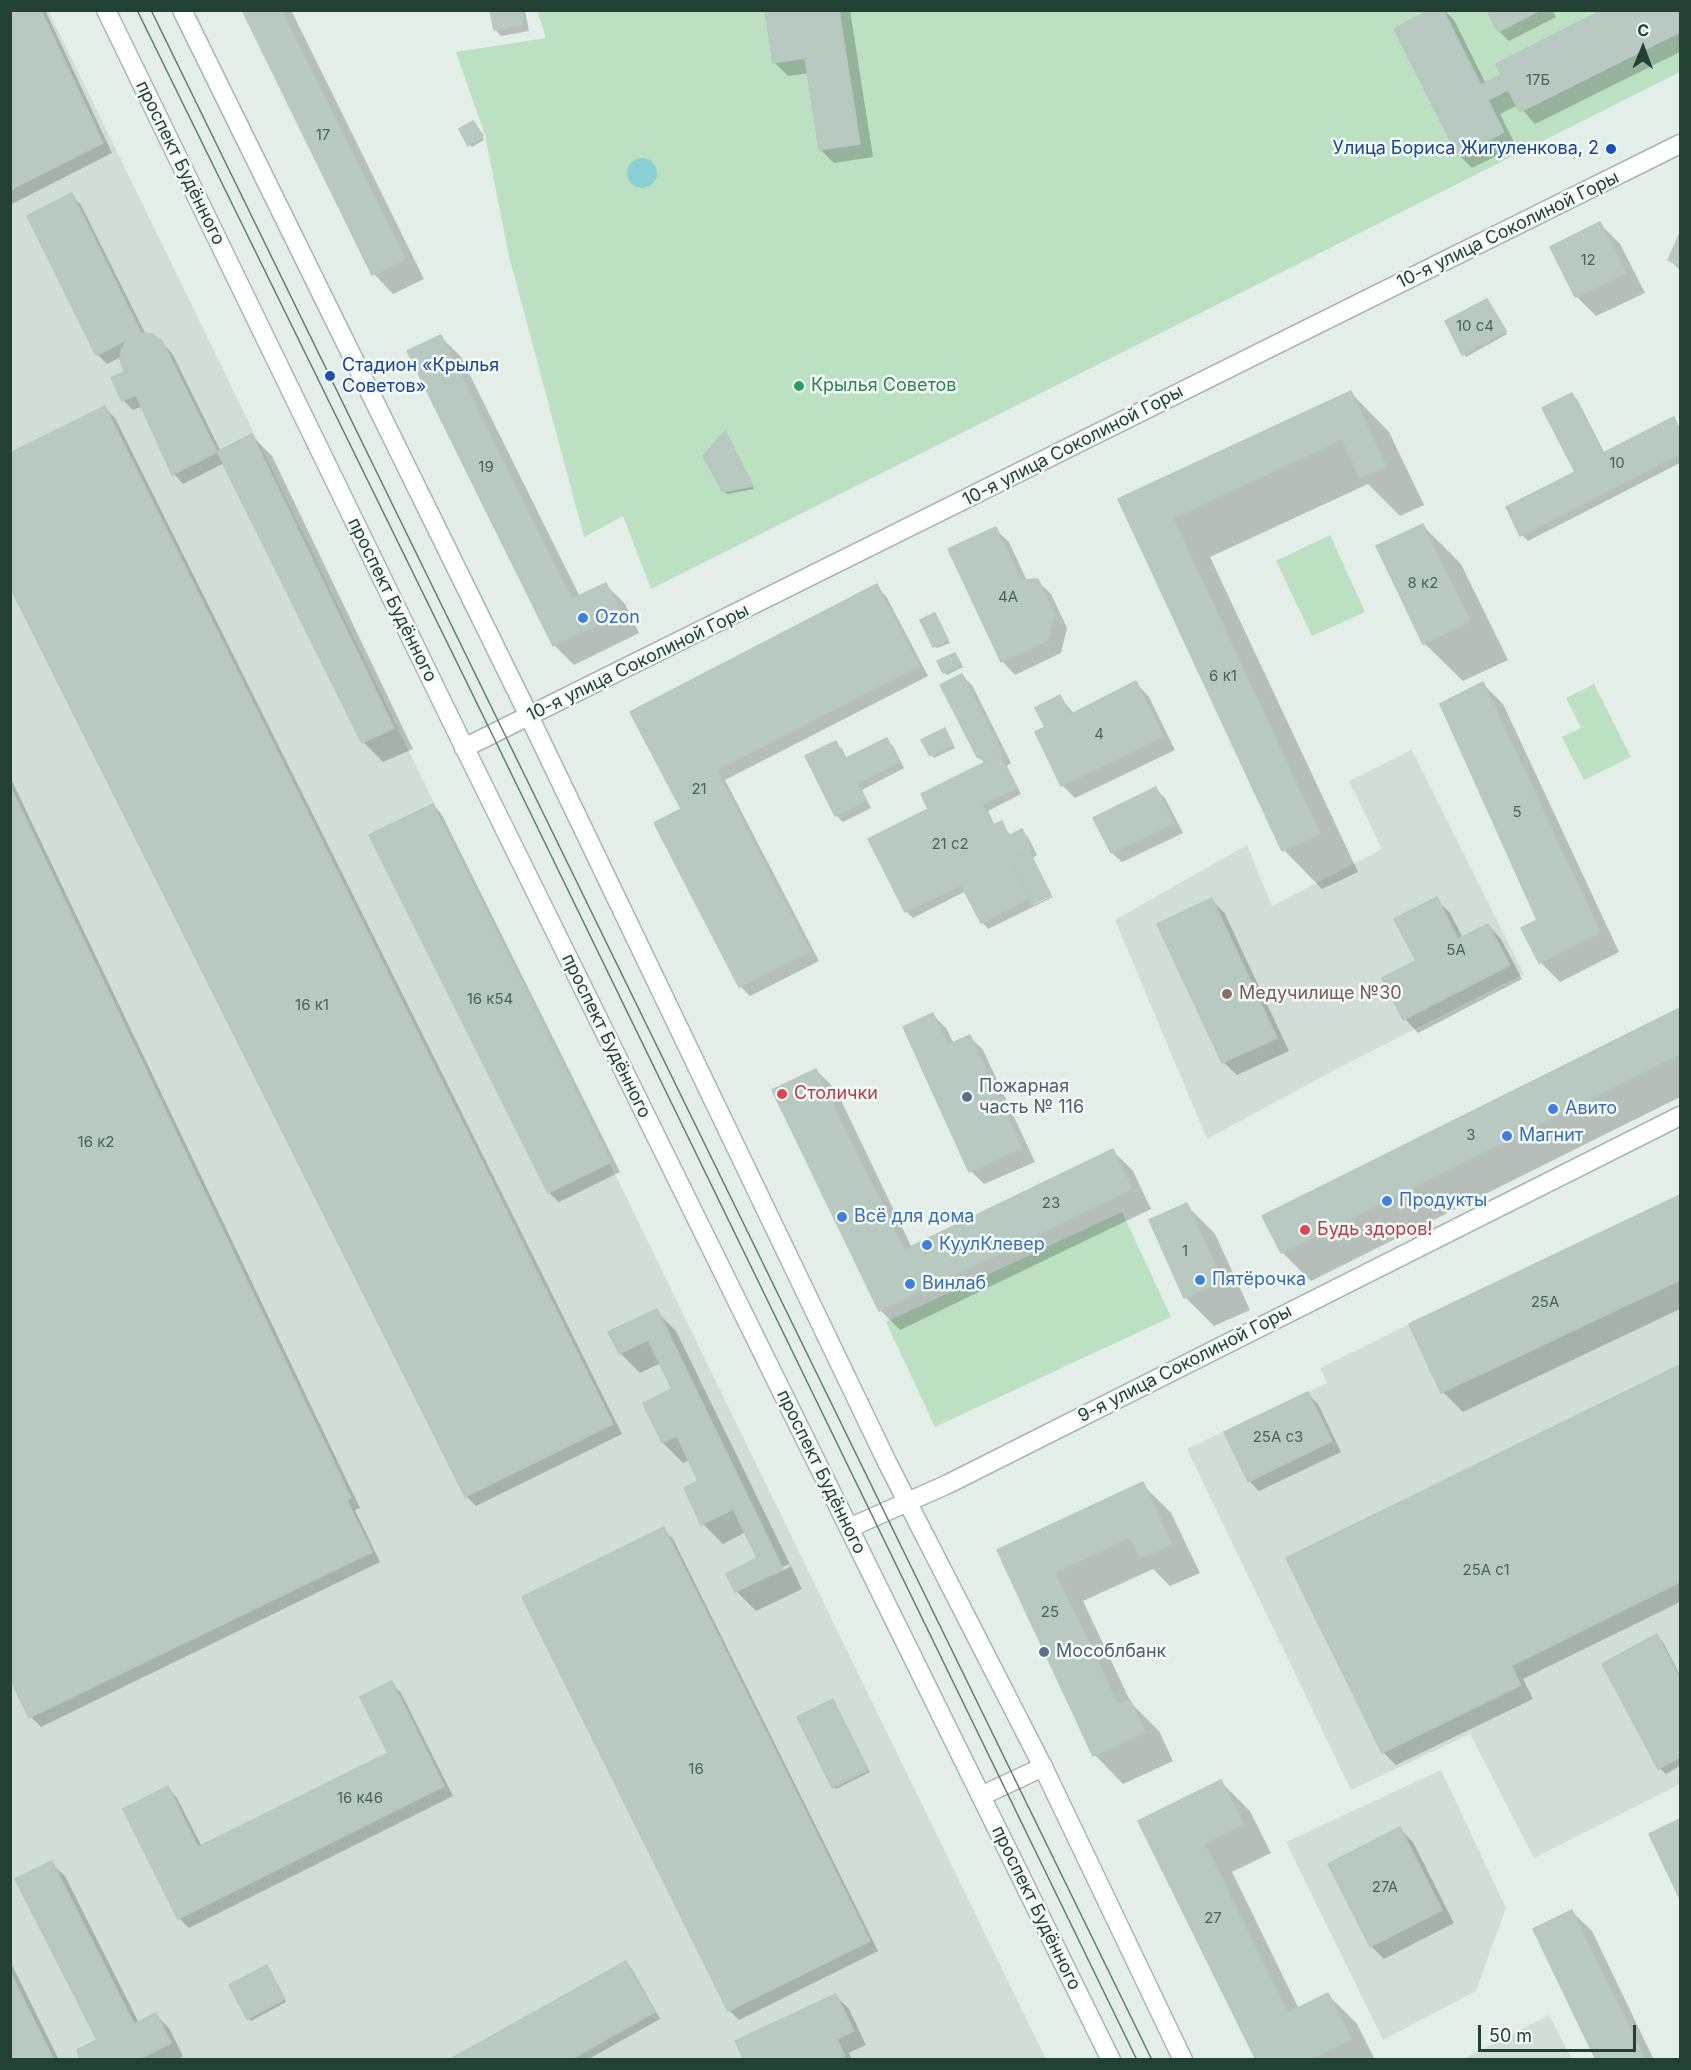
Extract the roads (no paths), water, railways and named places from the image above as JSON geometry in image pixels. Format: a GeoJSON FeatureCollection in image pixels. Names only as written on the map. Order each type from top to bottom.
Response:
{"type":"FeatureCollection","features":[{"type":"Feature","properties":{"kind":"main road","name":"проспект Будённого"},"geometry":{"type":"LineString","coordinates":[[106,10],[464,748],[1111,2060]]}},
{"type":"Feature","properties":{"kind":"main road"},"geometry":{"type":"LineString","coordinates":[[182,10],[529,716],[907,1502],[1043,1767],[1183,2060]]}},
{"type":"Feature","properties":{"kind":"main road","name":"10-я улица Соколиной Горы"},"geometry":{"type":"LineString","coordinates":[[464,748],[1680,144]]}},
{"type":"Feature","properties":{"kind":"main road","name":"9-я улица Соколиной Горы"},"geometry":{"type":"LineString","coordinates":[[849,1528],[948,1484],[1680,1116]]}},
{"type":"Feature","properties":{"kind":"main road"},"geometry":{"type":"LineString","coordinates":[[981,1796],[1043,1767]]}},
{"type":"Feature","properties":{"kind":"water"},"geometry":{"type":"Polygon","coordinates":[[[642,158],[653,162],[657,173],[653,184],[642,188],[631,184],[627,173],[631,162],[642,158]]]}},
{"type":"Feature","properties":{"kind":"tram line"},"geometry":{"type":"LineString","coordinates":[[137,10],[1137,2060]]}},
{"type":"Feature","properties":{"kind":"tram line"},"geometry":{"type":"LineString","coordinates":[[151,10],[1152,2060]]}},
{"type":"Feature","properties":{"kind":"place","name":"Улица Бориса Жигуленкова, 2"},"geometry":{"type":"Point","coordinates":[1611,149]}},
{"type":"Feature","properties":{"kind":"place","name":"Стадион «Крылья Советов»"},"geometry":{"type":"Point","coordinates":[330,376]}},
{"type":"Feature","properties":{"kind":"place","name":"Крылья Советов"},"geometry":{"type":"Point","coordinates":[799,386]}},
{"type":"Feature","properties":{"kind":"place","name":"Ozon"},"geometry":{"type":"Point","coordinates":[583,618]}},
{"type":"Feature","properties":{"kind":"place","name":"Медучилище №30"},"geometry":{"type":"Point","coordinates":[1227,994]}},
{"type":"Feature","properties":{"kind":"place","name":"Столички"},"geometry":{"type":"Point","coordinates":[782,1094]}},
{"type":"Feature","properties":{"kind":"place","name":"Пожарная часть № 116"},"geometry":{"type":"Point","coordinates":[967,1097]}},
{"type":"Feature","properties":{"kind":"place","name":"Авито"},"geometry":{"type":"Point","coordinates":[1553,1109]}},
{"type":"Feature","properties":{"kind":"place","name":"Магнит"},"geometry":{"type":"Point","coordinates":[1507,1136]}},
{"type":"Feature","properties":{"kind":"place","name":"Продукты"},"geometry":{"type":"Point","coordinates":[1387,1201]}},
{"type":"Feature","properties":{"kind":"place","name":"Всё для дома"},"geometry":{"type":"Point","coordinates":[842,1217]}},
{"type":"Feature","properties":{"kind":"place","name":"Будь здоров!"},"geometry":{"type":"Point","coordinates":[1305,1230]}},
{"type":"Feature","properties":{"kind":"place","name":"КуулКлевер"},"geometry":{"type":"Point","coordinates":[927,1245]}},
{"type":"Feature","properties":{"kind":"place","name":"Пятёрочка"},"geometry":{"type":"Point","coordinates":[1200,1280]}},
{"type":"Feature","properties":{"kind":"place","name":"Винлаб"},"geometry":{"type":"Point","coordinates":[910,1284]}},
{"type":"Feature","properties":{"kind":"place","name":"Мособлбанк"},"geometry":{"type":"Point","coordinates":[1044,1652]}}]}
